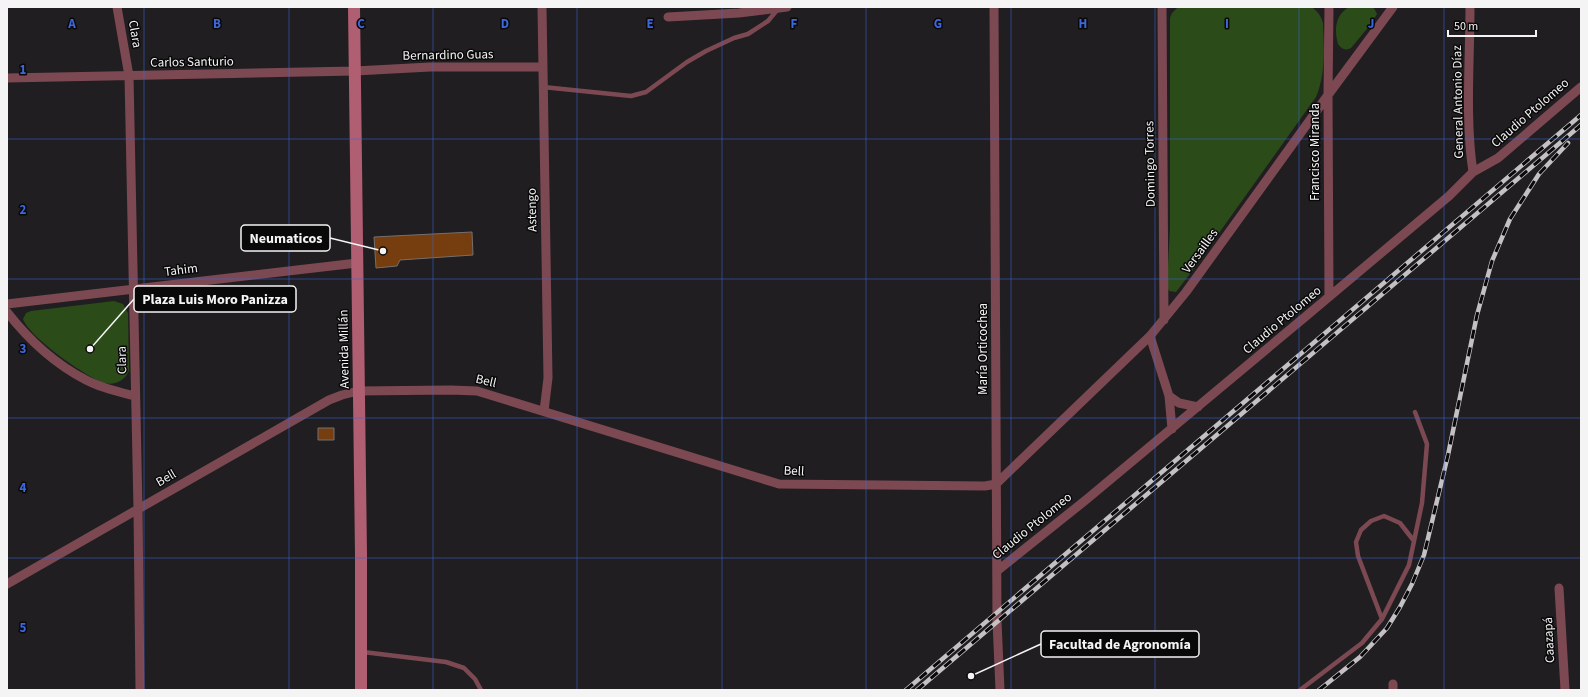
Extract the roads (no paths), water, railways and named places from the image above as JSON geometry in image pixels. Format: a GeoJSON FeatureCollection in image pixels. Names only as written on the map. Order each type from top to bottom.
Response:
{"type":"FeatureCollection","features":[{"type":"Feature","properties":{"kind":"main road","name":"Avenida Millán"},"geometry":{"type":"LineString","coordinates":[[354,7],[361,554],[361,690]]}},
{"type":"Feature","properties":{"kind":"street","name":"Clara"},"geometry":{"type":"LineString","coordinates":[[117,7],[129,76],[138,509],[140,690]]}},
{"type":"Feature","properties":{"kind":"street","name":"Astengo"},"geometry":{"type":"LineString","coordinates":[[542,7],[548,378],[544,411]]}},
{"type":"Feature","properties":{"kind":"street"},"geometry":{"type":"LineString","coordinates":[[668,17],[732,13],[787,7]]}},
{"type":"Feature","properties":{"kind":"street","name":"María Orticochea"},"geometry":{"type":"LineString","coordinates":[[994,7],[997,621],[1000,690]]}},
{"type":"Feature","properties":{"kind":"street","name":"Domingo Torres"},"geometry":{"type":"LineString","coordinates":[[1162,7],[1164,320]]}},
{"type":"Feature","properties":{"kind":"street","name":"Francisco Miranda"},"geometry":{"type":"LineString","coordinates":[[1329,7],[1329,296]]}},
{"type":"Feature","properties":{"kind":"street","name":"Versailles"},"geometry":{"type":"LineString","coordinates":[[996,484],[1150,336],[1164,320],[1186,292],[1393,7]]}},
{"type":"Feature","properties":{"kind":"street","name":"General Antonio Díaz"},"geometry":{"type":"LineString","coordinates":[[1470,7],[1469,122],[1470,152],[1473,172]]}},
{"type":"Feature","properties":{"kind":"street","name":"Bernardino Guas"},"geometry":{"type":"LineString","coordinates":[[354,71],[430,68],[543,68]]}},
{"type":"Feature","properties":{"kind":"street","name":"Carlos Santurio"},"geometry":{"type":"LineString","coordinates":[[7,78],[354,71]]}},
{"type":"Feature","properties":{"kind":"street","name":"Claudio Ptolomeo"},"geometry":{"type":"LineString","coordinates":[[997,571],[1172,429],[1449,196],[1473,172],[1498,158],[1581,87]]}},
{"type":"Feature","properties":{"kind":"street","name":"Tahim"},"geometry":{"type":"LineString","coordinates":[[7,304],[357,263]]}},
{"type":"Feature","properties":{"kind":"street"},"geometry":{"type":"LineString","coordinates":[[7,312],[36,344],[55,360],[76,374],[98,385],[135,396]]}},
{"type":"Feature","properties":{"kind":"street"},"geometry":{"type":"LineString","coordinates":[[1150,336],[1169,396],[1172,429]]}},
{"type":"Feature","properties":{"kind":"street","name":"Bell"},"geometry":{"type":"LineString","coordinates":[[7,584],[329,400],[342,394],[358,391],[465,390],[476,392],[544,411],[779,484],[985,486],[996,484]]}},
{"type":"Feature","properties":{"kind":"street"},"geometry":{"type":"LineString","coordinates":[[1169,396],[1179,403],[1198,407]]}},
{"type":"Feature","properties":{"kind":"street","name":"Caazapá"},"geometry":{"type":"LineString","coordinates":[[1560,588],[1565,690]]}},
{"type":"Feature","properties":{"kind":"lane"},"geometry":{"type":"LineString","coordinates":[[543,86],[631,96],[646,92],[687,62],[706,51],[734,38],[748,34],[768,21],[778,9]]}},
{"type":"Feature","properties":{"kind":"lane"},"geometry":{"type":"LineString","coordinates":[[1300,690],[1362,643],[1382,618],[1409,565],[1422,503],[1427,444],[1415,412]]}},
{"type":"Feature","properties":{"kind":"lane"},"geometry":{"type":"LineString","coordinates":[[1382,618],[1358,556],[1356,542],[1360,530],[1370,521],[1384,516],[1400,523],[1414,541]]}},
{"type":"Feature","properties":{"kind":"lane"},"geometry":{"type":"LineString","coordinates":[[361,651],[446,662],[464,668],[475,678],[481,690]]}},
{"type":"Feature","properties":{"kind":"railway"},"geometry":{"type":"LineString","coordinates":[[906,690],[1581,115]]}},
{"type":"Feature","properties":{"kind":"railway"},"geometry":{"type":"LineString","coordinates":[[917,690],[1581,125]]}},
{"type":"Feature","properties":{"kind":"railway"},"geometry":{"type":"LineString","coordinates":[[1319,690],[1360,657],[1387,628],[1412,584],[1424,555],[1448,455],[1477,315],[1492,261],[1510,219],[1539,174],[1568,143]]}},
{"type":"Feature","properties":{"kind":"place","name":"Neumaticos"},"geometry":{"type":"Point","coordinates":[383,251]}},
{"type":"Feature","properties":{"kind":"place","name":"Plaza Luis Moro Panizza"},"geometry":{"type":"Point","coordinates":[90,349]}},
{"type":"Feature","properties":{"kind":"place","name":"Facultad de Agronomía"},"geometry":{"type":"Point","coordinates":[971,676]}}]}
